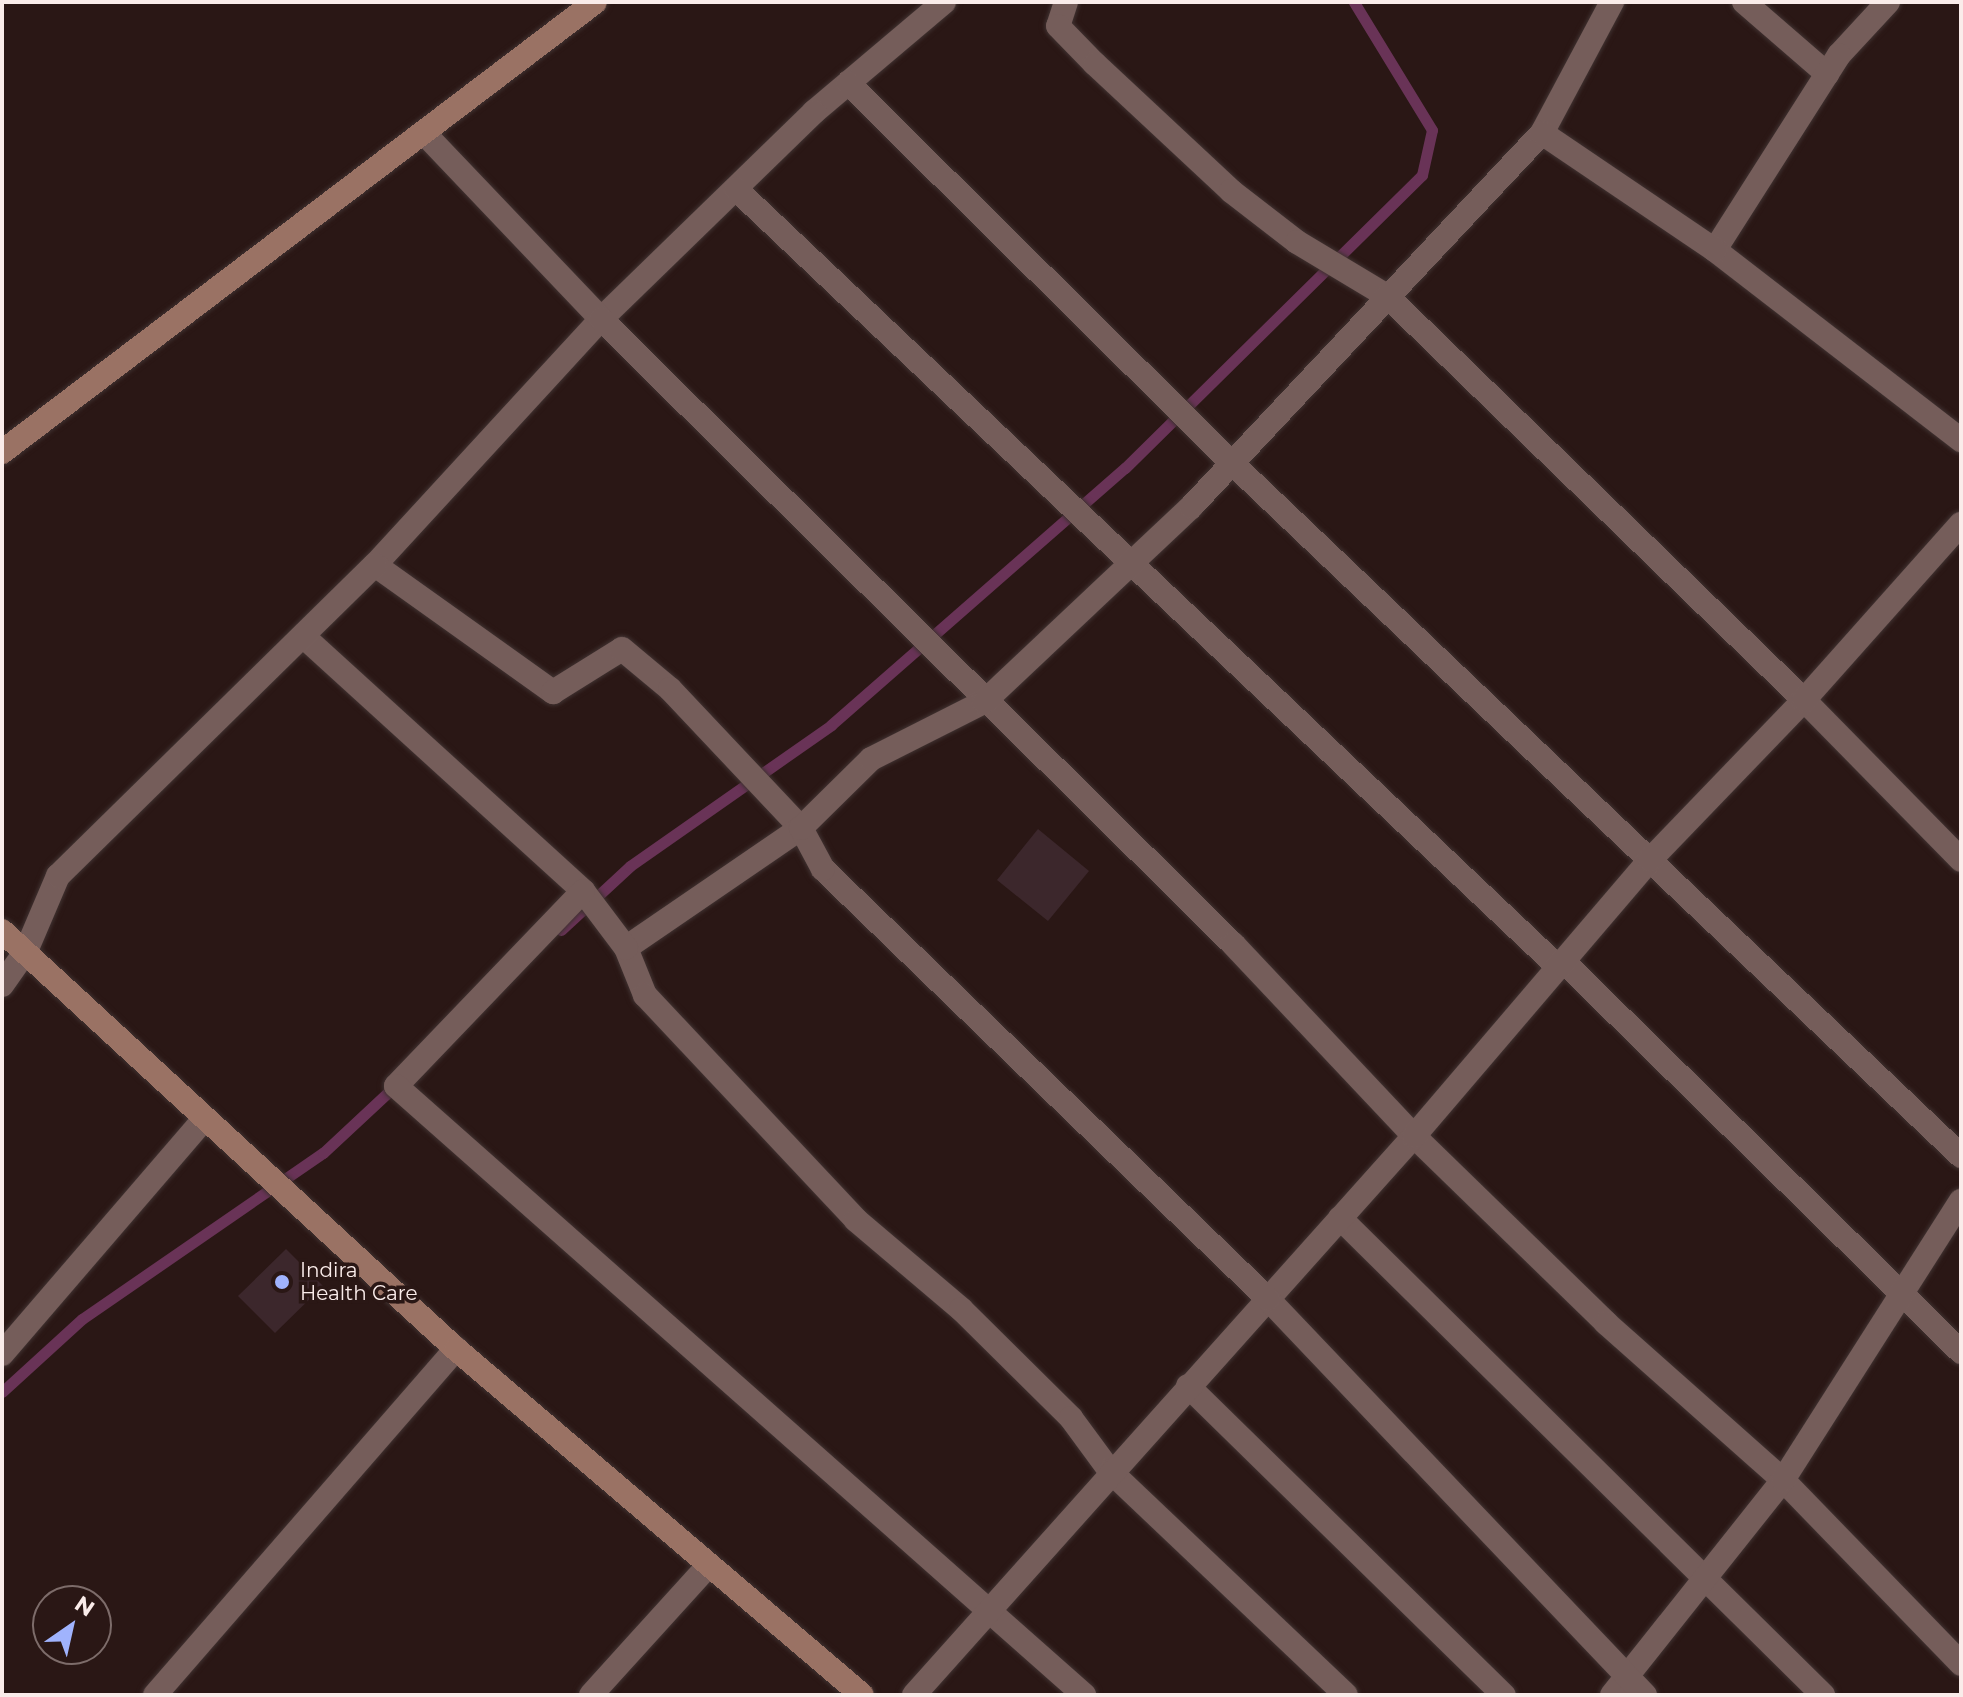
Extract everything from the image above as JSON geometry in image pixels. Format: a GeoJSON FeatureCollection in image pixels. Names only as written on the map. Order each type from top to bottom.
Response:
{"type":"FeatureCollection","features":[{"type":"Feature","properties":{"kind":"street"},"geometry":{"type":"LineString","coordinates":[[2,452],[595,2]]}},
{"type":"Feature","properties":{"kind":"street"},"geometry":{"type":"LineString","coordinates":[[2,985],[26,951],[58,876],[375,565],[601,319],[848,83],[944,2]]}},
{"type":"Feature","properties":{"kind":"street"},"geometry":{"type":"LineString","coordinates":[[1066,2],[1058,26],[1231,191],[1297,242],[1387,296],[1804,700],[1961,860]]}},
{"type":"Feature","properties":{"kind":"street"},"geometry":{"type":"LineString","coordinates":[[626,948],[801,828],[871,759],[984,702],[1129,565],[1232,463],[1542,133],[1612,2]]}},
{"type":"Feature","properties":{"kind":"street"},"geometry":{"type":"LineString","coordinates":[[1744,2],[1827,74]]}},
{"type":"Feature","properties":{"kind":"street"},"geometry":{"type":"LineString","coordinates":[[1715,250],[1827,74],[1888,2]]}},
{"type":"Feature","properties":{"kind":"street"},"geometry":{"type":"LineString","coordinates":[[848,83],[1232,463],[1961,1156]]}},
{"type":"Feature","properties":{"kind":"street"},"geometry":{"type":"LineString","coordinates":[[424,133],[601,319],[984,702],[1233,944],[1414,1136],[1606,1323],[1783,1480],[1961,1664]]}},
{"type":"Feature","properties":{"kind":"street"},"geometry":{"type":"LineString","coordinates":[[1542,133],[1715,250],[1961,440]]}},
{"type":"Feature","properties":{"kind":"street"},"geometry":{"type":"LineString","coordinates":[[736,189],[1129,565],[1561,964],[1961,1352]]}},
{"type":"Feature","properties":{"kind":"street"},"geometry":{"type":"LineString","coordinates":[[914,1695],[1110,1471],[1414,1136],[1650,860],[1804,700],[1961,524]]}},
{"type":"Feature","properties":{"kind":"street"},"geometry":{"type":"LineString","coordinates":[[375,565],[553,692],[622,649],[670,689],[801,828],[823,869],[1268,1299],[1619,1686],[1645,1695]]}},
{"type":"Feature","properties":{"kind":"street"},"geometry":{"type":"LineString","coordinates":[[303,636],[583,891],[626,948],[645,995],[856,1220],[961,1309],[1071,1418],[1110,1471],[1346,1695]]}},
{"type":"Feature","properties":{"kind":"street"},"geometry":{"type":"LineString","coordinates":[[583,891],[396,1086],[740,1387],[986,1612],[1084,1695]]}},
{"type":"Feature","properties":{"kind":"street"},"geometry":{"type":"LineString","coordinates":[[2,931],[456,1349],[849,1691]]}},
{"type":"Feature","properties":{"kind":"street"},"geometry":{"type":"LineString","coordinates":[[2,1354],[204,1119]]}},
{"type":"Feature","properties":{"kind":"street"},"geometry":{"type":"LineString","coordinates":[[1619,1686],[1783,1480],[1961,1201]]}},
{"type":"Feature","properties":{"kind":"street"},"geometry":{"type":"LineString","coordinates":[[1340,1218],[1823,1695]]}},
{"type":"Feature","properties":{"kind":"street"},"geometry":{"type":"LineString","coordinates":[[155,1695],[456,1349]]}},
{"type":"Feature","properties":{"kind":"street"},"geometry":{"type":"LineString","coordinates":[[1188,1386],[1504,1695]]}},
{"type":"Feature","properties":{"kind":"street"},"geometry":{"type":"LineString","coordinates":[[591,1695],[708,1566]]}},
{"type":"Feature","properties":{"kind":"building"},"geometry":{"type":"Polygon","coordinates":[[[1038,829],[1089,871],[1048,921],[997,880],[1038,829]]]}},
{"type":"Feature","properties":{"kind":"building"},"geometry":{"type":"Polygon","coordinates":[[[286,1249],[323,1286],[275,1333],[238,1296],[286,1249]]]}},
{"type":"Feature","properties":{"kind":"waterway"},"geometry":{"type":"LineString","coordinates":[[561,930],[630,866],[831,725],[1125,468],[1422,175],[1432,130],[1354,2]]}},
{"type":"Feature","properties":{"kind":"waterway"},"geometry":{"type":"LineString","coordinates":[[2,1392],[82,1319],[323,1153],[397,1084]]}},
{"type":"Feature","properties":{"kind":"place","name":"Indira Health Care"},"geometry":{"type":"Point","coordinates":[282,1282]}}]}
